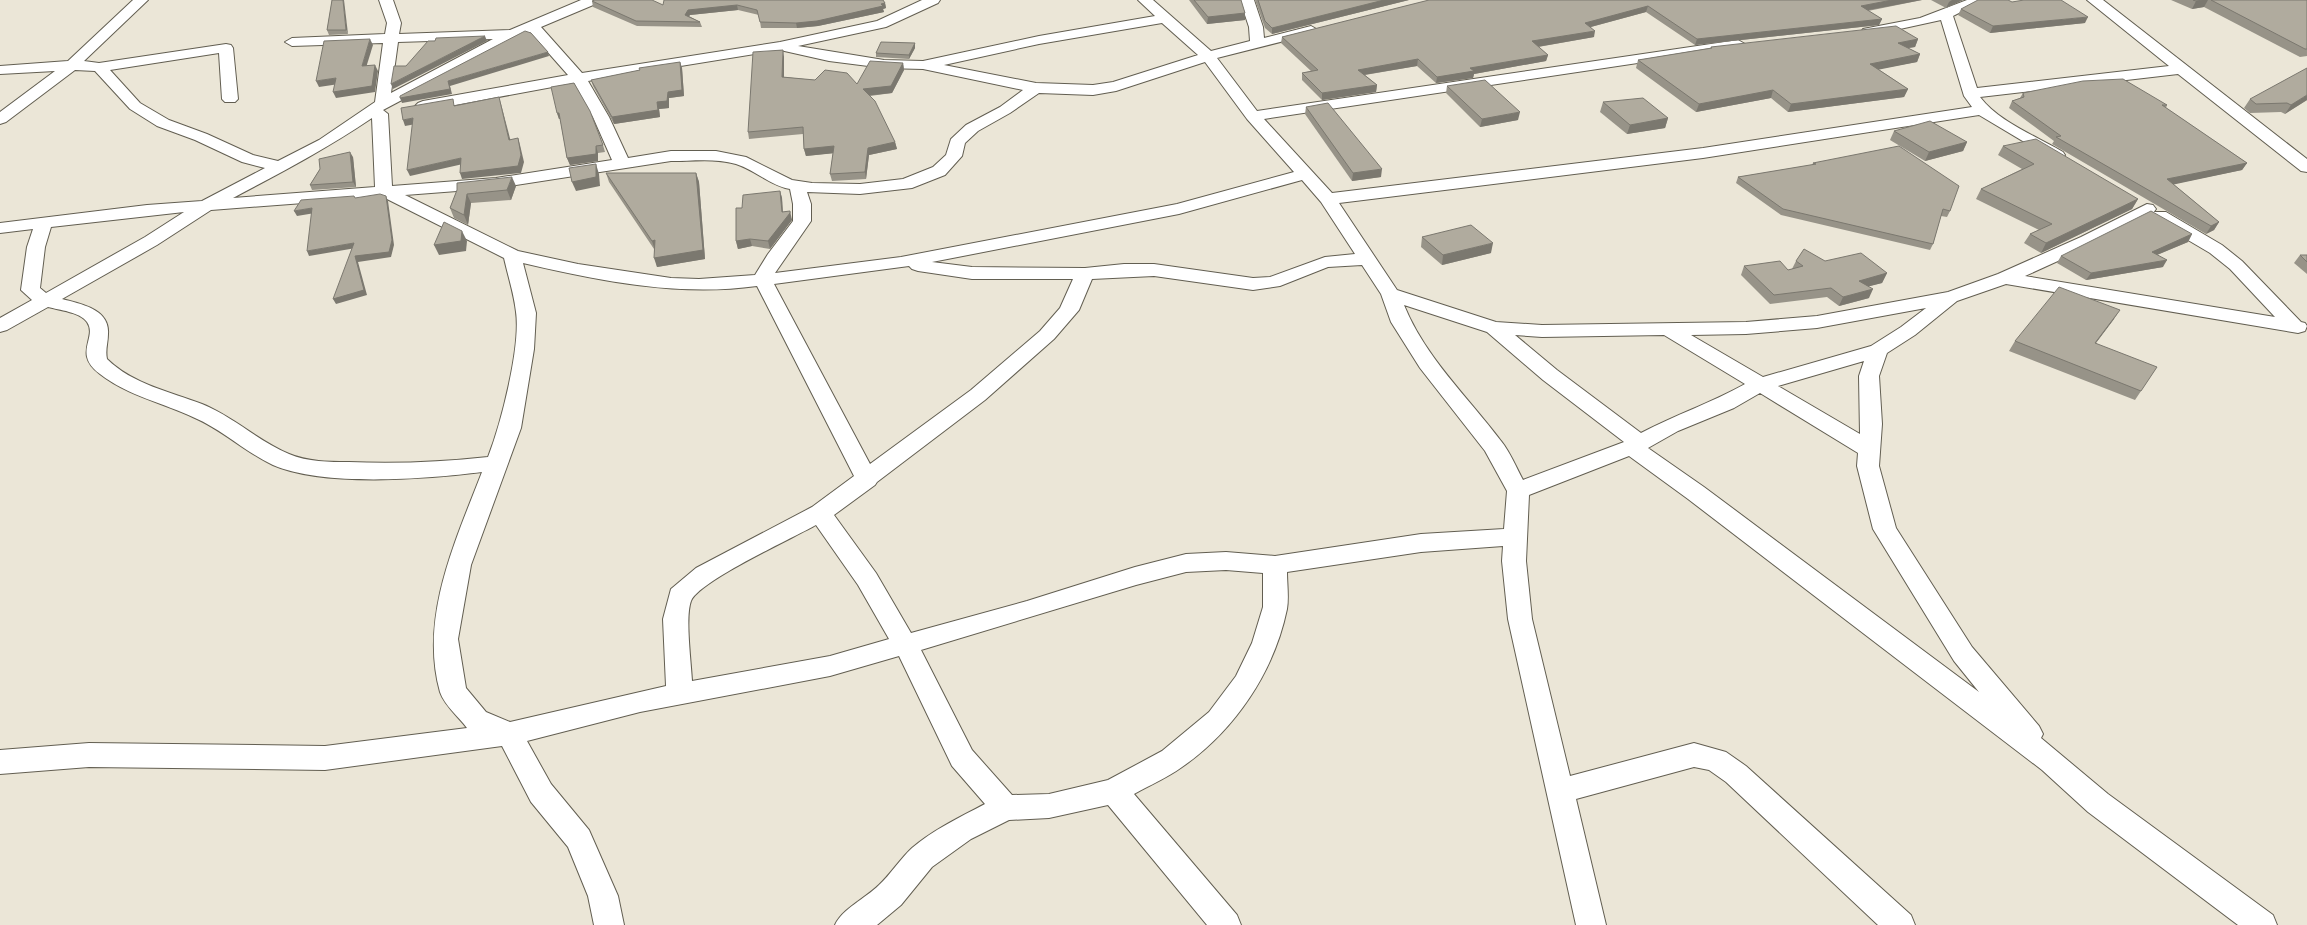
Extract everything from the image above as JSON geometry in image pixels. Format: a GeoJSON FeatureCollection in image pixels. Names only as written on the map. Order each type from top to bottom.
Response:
{"type":"FeatureCollection","features":[{"type":"Feature","properties":{"kind":"street"},"geometry":{"type":"LineString","coordinates":[[0,119],[72,65],[141,0]]}},
{"type":"Feature","properties":{"kind":"street"},"geometry":{"type":"LineString","coordinates":[[384,191],[376,111],[385,73],[394,23],[386,0]]}},
{"type":"Feature","properties":{"kind":"street"},"geometry":{"type":"LineString","coordinates":[[0,326],[151,241],[207,204],[283,167],[376,111],[513,34],[593,0]]}},
{"type":"Feature","properties":{"kind":"street"},"geometry":{"type":"LineString","coordinates":[[376,111],[406,109],[580,78],[780,46],[881,24],[912,3],[933,0]]}},
{"type":"Feature","properties":{"kind":"street"},"geometry":{"type":"LineString","coordinates":[[1145,0],[1208,56],[1253,116],[1328,199],[1390,294],[1401,322],[1427,364],[1494,447],[1518,491],[1514,537],[1514,561],[1520,619],[1591,925]]}},
{"type":"Feature","properties":{"kind":"street"},"geometry":{"type":"LineString","coordinates":[[1247,0],[1256,27],[1257,44]]}},
{"type":"Feature","properties":{"kind":"street"},"geometry":{"type":"LineString","coordinates":[[1851,34],[1911,25],[1946,16],[1977,0]]}},
{"type":"Feature","properties":{"kind":"street"},"geometry":{"type":"LineString","coordinates":[[2094,0],[2159,49],[2181,69],[2307,167]]}},
{"type":"Feature","properties":{"kind":"street"},"geometry":{"type":"LineString","coordinates":[[1946,16],[1962,62],[1970,93],[1982,110],[2000,123],[2071,163]]}},
{"type":"Feature","properties":{"kind":"street"},"geometry":{"type":"LineString","coordinates":[[780,46],[850,60],[904,66],[923,65],[1039,40],[1165,18]]}},
{"type":"Feature","properties":{"kind":"street"},"geometry":{"type":"LineString","coordinates":[[532,26],[580,78],[601,117],[622,163]]}},
{"type":"Feature","properties":{"kind":"street"},"geometry":{"type":"LineString","coordinates":[[923,65],[1036,88],[1093,90],[1116,86],[1208,56],[1322,27]]}},
{"type":"Feature","properties":{"kind":"street"},"geometry":{"type":"LineString","coordinates":[[292,42],[513,34]]}},
{"type":"Feature","properties":{"kind":"street"},"geometry":{"type":"LineString","coordinates":[[1253,116],[1752,43]]}},
{"type":"Feature","properties":{"kind":"street"},"geometry":{"type":"LineString","coordinates":[[0,70],[72,65],[99,67],[226,48],[230,99]]}},
{"type":"Feature","properties":{"kind":"street"},"geometry":{"type":"LineString","coordinates":[[99,67],[135,106],[163,123],[201,137],[248,159],[283,167]]}},
{"type":"Feature","properties":{"kind":"street"},"geometry":{"type":"LineString","coordinates":[[1970,93],[2181,69]]}},
{"type":"Feature","properties":{"kind":"street"},"geometry":{"type":"LineString","coordinates":[[0,228],[207,204],[496,182],[670,156],[716,156],[740,160],[788,184],[812,188],[860,189],[906,184],[925,178],[939,171],[954,156],[957,142],[972,128],[1005,110],[1036,88]]}},
{"type":"Feature","properties":{"kind":"street"},"geometry":{"type":"LineString","coordinates":[[1328,199],[1703,153],[1982,110]]}},
{"type":"Feature","properties":{"kind":"street"},"geometry":{"type":"LineString","coordinates":[[2289,152],[2307,152]]}},
{"type":"Feature","properties":{"kind":"street"},"geometry":{"type":"LineString","coordinates":[[384,191],[512,255],[578,270],[671,284],[740,283],[901,262],[1179,209],[1304,174]]}},
{"type":"Feature","properties":{"kind":"street"},"geometry":{"type":"LineString","coordinates":[[762,279],[774,258],[802,221],[802,204],[797,185]]}},
{"type":"Feature","properties":{"kind":"street"},"geometry":{"type":"LineString","coordinates":[[2129,199],[2216,249],[2236,264],[2301,328]]}},
{"type":"Feature","properties":{"kind":"street"},"geometry":{"type":"LineString","coordinates":[[1390,294],[1494,328],[1542,331],[1669,330],[1746,328],[1817,322],[1952,297],[2005,278],[2087,241],[2147,209]]}},
{"type":"Feature","properties":{"kind":"street"},"geometry":{"type":"LineString","coordinates":[[44,222],[36,247],[30,290],[36,296],[78,309],[93,318],[100,331],[96,354],[100,364],[116,375],[152,394],[210,416],[251,444],[283,461],[316,469],[438,470],[498,463]]}},
{"type":"Feature","properties":{"kind":"street"},"geometry":{"type":"LineString","coordinates":[[512,255],[526,313],[526,333],[510,428],[459,565],[445,638],[453,692],[477,720],[509,734],[542,793],[579,839],[603,896],[609,925]]}},
{"type":"Feature","properties":{"kind":"street"},"geometry":{"type":"LineString","coordinates":[[901,262],[972,273],[1085,274],[1154,270],[1185,273],[1253,284],[1273,282],[1324,262],[1368,259]]}},
{"type":"Feature","properties":{"kind":"street"},"geometry":{"type":"LineString","coordinates":[[679,694],[678,645],[675,619],[680,596],[705,574],[820,514],[978,395],[1047,335],[1069,310],[1085,274]]}},
{"type":"Feature","properties":{"kind":"street"},"geometry":{"type":"LineString","coordinates":[[2005,278],[2301,328]]}},
{"type":"Feature","properties":{"kind":"street"},"geometry":{"type":"LineString","coordinates":[[762,279],[827,400],[866,480]]}},
{"type":"Feature","properties":{"kind":"street"},"geometry":{"type":"LineString","coordinates":[[1518,491],[1636,445],[1670,426],[1727,403],[1759,385],[1878,350],[1908,331],[1952,297]]}},
{"type":"Feature","properties":{"kind":"street"},"geometry":{"type":"LineString","coordinates":[[1494,328],[1696,493],[2052,762],[2098,803],[2262,925]]}},
{"type":"Feature","properties":{"kind":"street"},"geometry":{"type":"LineString","coordinates":[[1669,330],[1868,449]]}},
{"type":"Feature","properties":{"kind":"street"},"geometry":{"type":"LineString","coordinates":[[1878,350],[1869,376],[1871,424],[1868,449],[1868,466],[1885,529],[1963,654],[2052,762]]}},
{"type":"Feature","properties":{"kind":"street"},"geometry":{"type":"LineString","coordinates":[[820,514],[867,579],[906,645],[962,758],[1006,808]]}},
{"type":"Feature","properties":{"kind":"street"},"geometry":{"type":"LineString","coordinates":[[0,762],[88,755],[325,758],[399,746],[509,734],[640,701],[830,666],[1027,610],[1135,576],[1186,563],[1226,561],[1274,565],[1421,543],[1514,537]]}},
{"type":"Feature","properties":{"kind":"street"},"geometry":{"type":"LineString","coordinates":[[850,925],[864,917],[890,895],[922,858],[961,830],[1006,808],[1049,806],[1114,791],[1172,759],[1218,720],[1246,683],[1265,643],[1275,607],[1274,565]]}},
{"type":"Feature","properties":{"kind":"street"},"geometry":{"type":"LineString","coordinates":[[1560,791],[1694,755],[1716,760],[1736,774],[1900,925]]}},
{"type":"Feature","properties":{"kind":"street"},"geometry":{"type":"LineString","coordinates":[[1114,791],[1226,925]]}},
{"type":"Feature","properties":{"kind":"building"},"geometry":{"type":"Polygon","coordinates":[[[332,0],[343,0],[346,30],[327,30],[332,0]]]}},
{"type":"Feature","properties":{"kind":"building"},"geometry":{"type":"Polygon","coordinates":[[[652,0],[663,5],[664,0],[883,0],[885,3],[881,4],[883,6],[817,21],[796,23],[760,22],[757,10],[737,5],[688,10],[685,15],[700,22],[636,21],[592,1],[652,0]]]}},
{"type":"Feature","properties":{"kind":"building"},"geometry":{"type":"Polygon","coordinates":[[[1194,0],[1241,0],[1245,13],[1208,17],[1194,0]]]}},
{"type":"Feature","properties":{"kind":"building"},"geometry":{"type":"Polygon","coordinates":[[[1258,0],[1384,0],[1272,28],[1265,21],[1258,0]]]}},
{"type":"Feature","properties":{"kind":"building"},"geometry":{"type":"Polygon","coordinates":[[[1429,0],[1892,0],[1861,6],[1882,19],[1697,39],[1648,6],[1585,23],[1595,31],[1532,41],[1548,55],[1470,68],[1474,71],[1437,77],[1418,59],[1358,70],[1377,85],[1322,93],[1302,73],[1318,70],[1282,37],[1429,0]]]}},
{"type":"Feature","properties":{"kind":"building"},"geometry":{"type":"Polygon","coordinates":[[[1978,0],[2008,0],[2012,2],[2024,0],[2061,0],[2088,17],[1993,26],[1961,9],[1978,0]]]}},
{"type":"Feature","properties":{"kind":"building"},"geometry":{"type":"Polygon","coordinates":[[[2211,0],[2307,0],[2307,49],[2305,49],[2211,0]]]}},
{"type":"Feature","properties":{"kind":"building"},"geometry":{"type":"Polygon","coordinates":[[[1896,26],[1918,39],[1898,43],[1920,54],[1870,64],[1908,89],[1791,104],[1773,90],[1699,104],[1638,60],[1712,48],[1711,47],[1896,26]]]}},
{"type":"Feature","properties":{"kind":"building"},"geometry":{"type":"Polygon","coordinates":[[[525,31],[531,33],[548,52],[448,81],[450,89],[400,98],[400,96],[525,31]]]}},
{"type":"Feature","properties":{"kind":"building"},"geometry":{"type":"Polygon","coordinates":[[[485,36],[391,84],[394,66],[406,66],[428,41],[435,41],[436,38],[485,36]]]}},
{"type":"Feature","properties":{"kind":"building"},"geometry":{"type":"Polygon","coordinates":[[[370,39],[362,66],[375,65],[372,86],[333,92],[336,78],[316,81],[324,41],[370,39]]]}},
{"type":"Feature","properties":{"kind":"building"},"geometry":{"type":"Polygon","coordinates":[[[881,42],[915,43],[909,55],[876,53],[881,42]]]}},
{"type":"Feature","properties":{"kind":"building"},"geometry":{"type":"Polygon","coordinates":[[[783,50],[782,77],[815,80],[825,70],[847,73],[857,84],[870,61],[903,63],[891,86],[863,89],[875,101],[895,142],[868,148],[865,172],[830,174],[834,146],[804,149],[803,127],[748,132],[753,52],[783,50]]]}},
{"type":"Feature","properties":{"kind":"building"},"geometry":{"type":"Polygon","coordinates":[[[680,62],[682,90],[668,92],[667,101],[657,102],[658,110],[612,117],[591,80],[640,70],[639,68],[680,62]]]}},
{"type":"Feature","properties":{"kind":"building"},"geometry":{"type":"Polygon","coordinates":[[[2307,68],[2307,95],[2291,105],[2287,103],[2256,104],[2250,99],[2307,68]]]}},
{"type":"Feature","properties":{"kind":"building"},"geometry":{"type":"Polygon","coordinates":[[[2123,79],[2167,105],[2162,105],[2247,163],[2167,179],[2219,222],[2211,226],[2056,137],[2061,136],[2012,101],[2024,97],[2023,93],[2083,81],[2123,79]]]}},
{"type":"Feature","properties":{"kind":"building"},"geometry":{"type":"Polygon","coordinates":[[[1485,80],[1520,112],[1482,119],[1447,86],[1485,80]]]}},
{"type":"Feature","properties":{"kind":"building"},"geometry":{"type":"Polygon","coordinates":[[[574,83],[590,111],[603,145],[596,146],[596,154],[567,158],[559,113],[557,113],[551,87],[574,83]]]}},
{"type":"Feature","properties":{"kind":"building"},"geometry":{"type":"Polygon","coordinates":[[[499,97],[509,140],[518,138],[521,155],[518,166],[460,173],[461,158],[407,170],[413,118],[403,120],[401,108],[453,99],[454,106],[499,97]]]}},
{"type":"Feature","properties":{"kind":"building"},"geometry":{"type":"Polygon","coordinates":[[[1643,98],[1668,118],[1630,125],[1603,102],[1643,98]]]}},
{"type":"Feature","properties":{"kind":"building"},"geometry":{"type":"Polygon","coordinates":[[[1328,103],[1382,169],[1353,173],[1306,107],[1328,103]]]}},
{"type":"Feature","properties":{"kind":"building"},"geometry":{"type":"Polygon","coordinates":[[[1930,121],[1967,142],[1929,152],[1894,131],[1930,121]]]}},
{"type":"Feature","properties":{"kind":"building"},"geometry":{"type":"Polygon","coordinates":[[[2036,139],[2138,199],[2046,243],[2030,234],[2052,224],[1981,189],[2034,164],[2003,146],[2036,139]]]}},
{"type":"Feature","properties":{"kind":"building"},"geometry":{"type":"Polygon","coordinates":[[[1899,146],[1959,186],[1950,211],[1943,209],[1933,244],[1783,209],[1738,177],[1816,164],[1813,163],[1899,146]]]}},
{"type":"Feature","properties":{"kind":"building"},"geometry":{"type":"Polygon","coordinates":[[[350,152],[353,182],[310,185],[320,169],[319,159],[350,152]]]}},
{"type":"Feature","properties":{"kind":"building"},"geometry":{"type":"Polygon","coordinates":[[[596,164],[596,177],[572,182],[569,168],[596,164]]]}},
{"type":"Feature","properties":{"kind":"building"},"geometry":{"type":"Polygon","coordinates":[[[606,173],[696,173],[703,250],[654,258],[655,240],[652,241],[606,173]]]}},
{"type":"Feature","properties":{"kind":"building"},"geometry":{"type":"Polygon","coordinates":[[[512,177],[507,190],[467,194],[464,215],[450,208],[457,190],[457,183],[512,177]]]}},
{"type":"Feature","properties":{"kind":"building"},"geometry":{"type":"Polygon","coordinates":[[[780,191],[782,212],[790,211],[790,213],[768,241],[750,239],[736,241],[736,208],[742,208],[743,195],[780,191]]]}},
{"type":"Feature","properties":{"kind":"building"},"geometry":{"type":"Polygon","coordinates":[[[380,194],[386,196],[392,240],[389,252],[355,256],[364,290],[333,299],[354,243],[307,251],[312,208],[294,211],[301,200],[354,196],[355,198],[380,194]]]}},
{"type":"Feature","properties":{"kind":"building"},"geometry":{"type":"Polygon","coordinates":[[[2151,211],[2192,234],[2152,252],[2167,260],[2091,273],[2061,256],[2151,211]]]}},
{"type":"Feature","properties":{"kind":"building"},"geometry":{"type":"Polygon","coordinates":[[[444,222],[462,231],[461,241],[434,245],[444,222]]]}},
{"type":"Feature","properties":{"kind":"building"},"geometry":{"type":"Polygon","coordinates":[[[1471,225],[1493,243],[1443,255],[1422,237],[1471,225]]]}},
{"type":"Feature","properties":{"kind":"building"},"geometry":{"type":"Polygon","coordinates":[[[1804,249],[1825,261],[1861,253],[1887,273],[1859,281],[1873,289],[1843,297],[1831,288],[1774,295],[1744,266],[1780,261],[1788,270],[1803,266],[1796,261],[1804,249]]]}},
{"type":"Feature","properties":{"kind":"building"},"geometry":{"type":"Polygon","coordinates":[[[2300,255],[2307,255],[2307,262],[2300,255]]]}},
{"type":"Feature","properties":{"kind":"building"},"geometry":{"type":"Polygon","coordinates":[[[2059,287],[2120,310],[2095,343],[2157,367],[2141,391],[2015,341],[2059,287]]]}}]}
